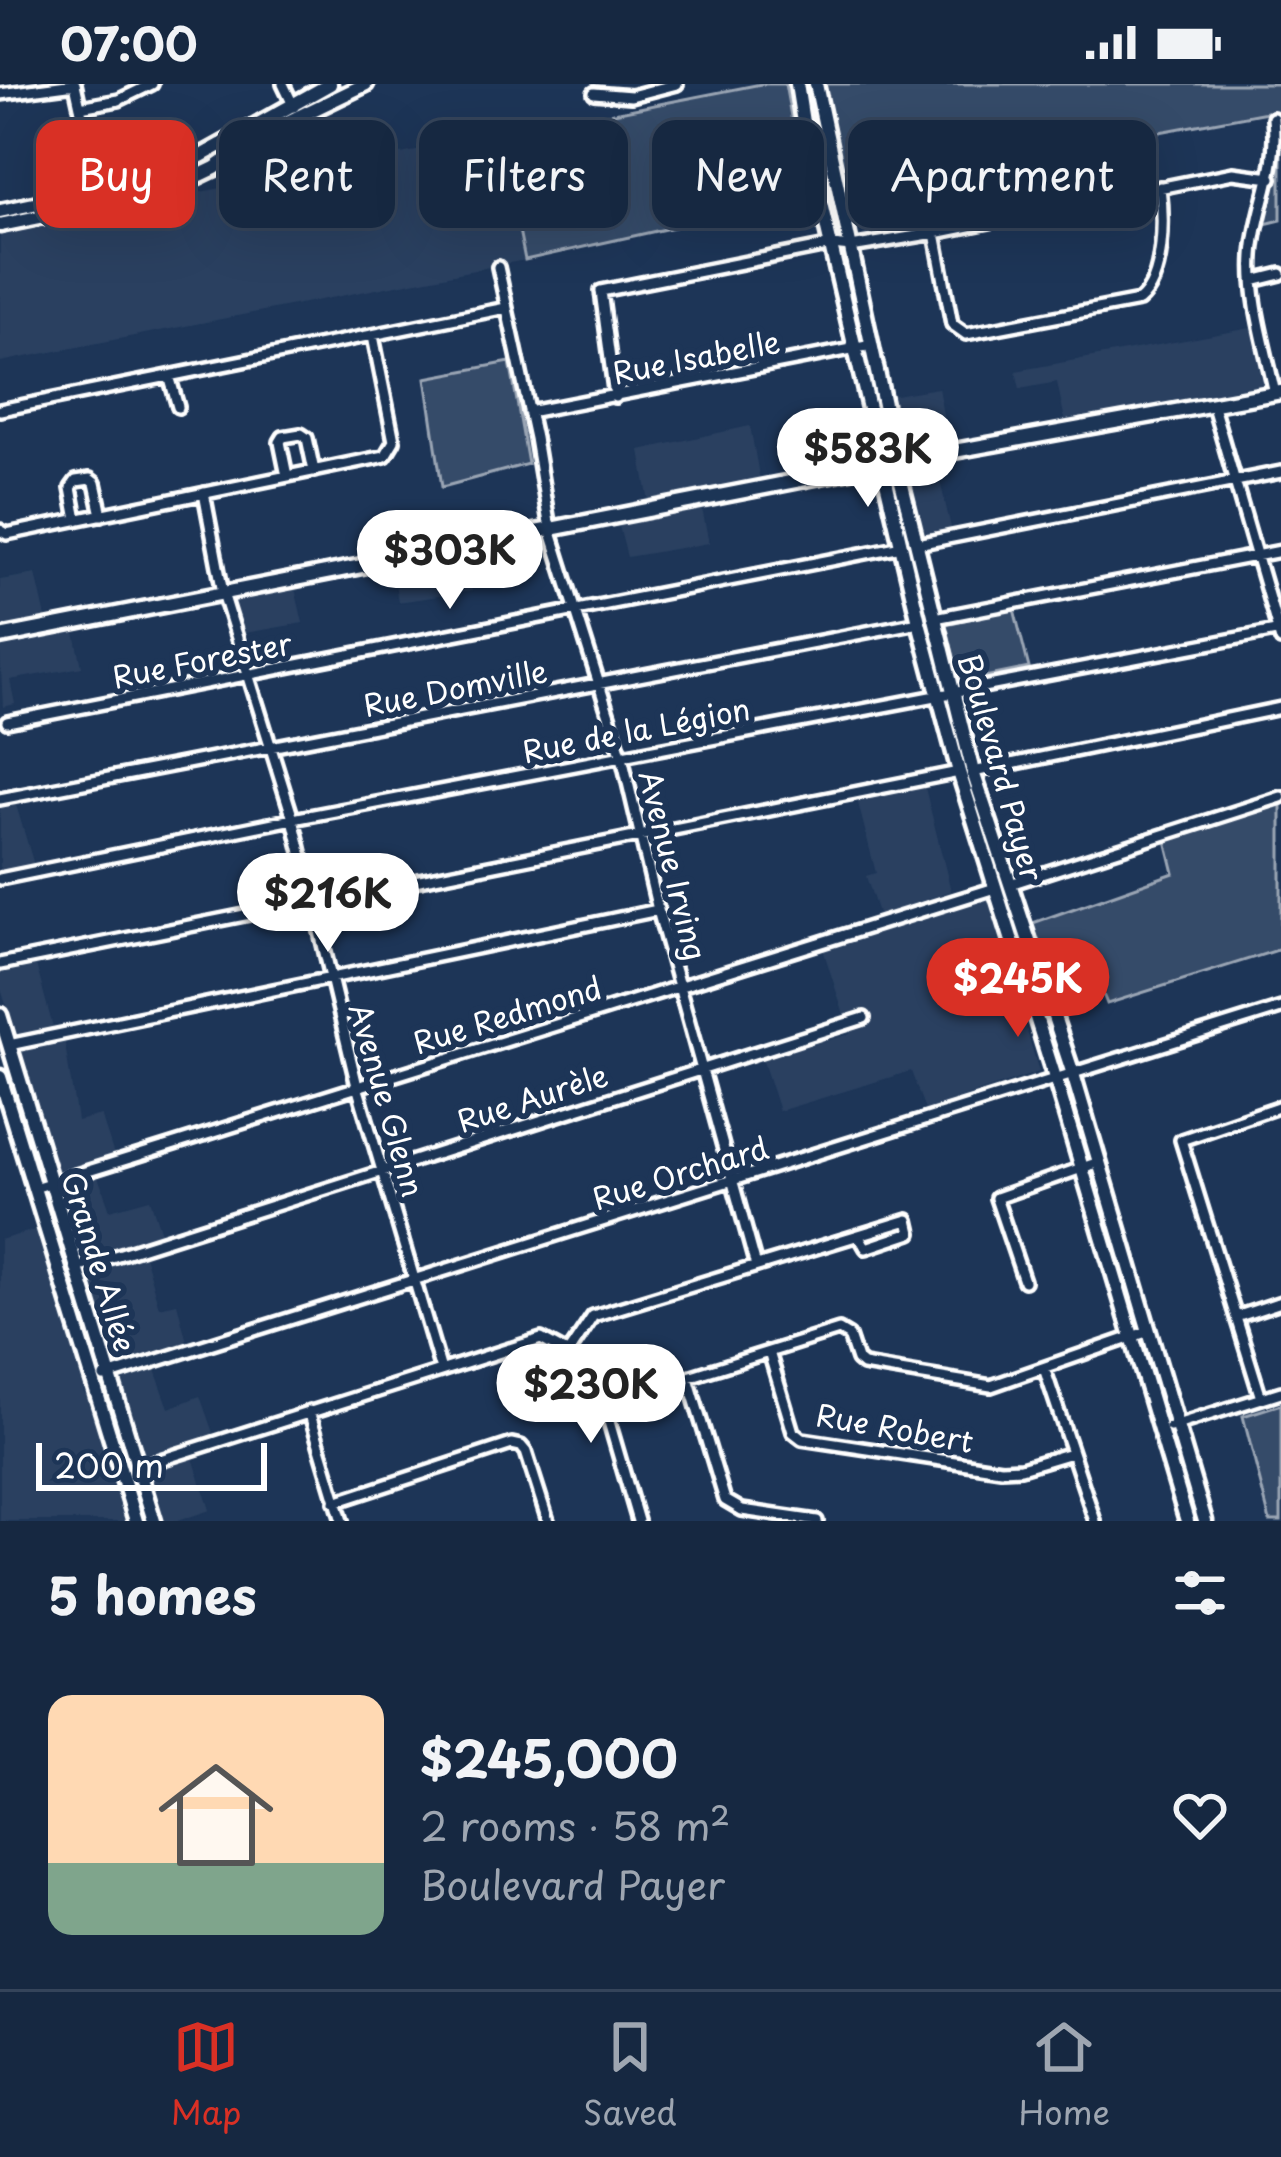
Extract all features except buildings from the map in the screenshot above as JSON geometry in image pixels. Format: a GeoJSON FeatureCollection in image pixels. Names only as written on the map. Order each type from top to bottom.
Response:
{"type":"FeatureCollection","features":[{"type":"Feature","properties":{"kind":"street"},"geometry":{"type":"LineString","coordinates":[[0,94],[75,84],[83,120]]}},
{"type":"Feature","properties":{"kind":"street"},"geometry":{"type":"LineString","coordinates":[[80,107],[119,100],[152,84]]}},
{"type":"Feature","properties":{"kind":"street"},"geometry":{"type":"LineString","coordinates":[[283,84],[300,117]]}},
{"type":"Feature","properties":{"kind":"street"},"geometry":{"type":"LineString","coordinates":[[195,159],[330,84]]}},
{"type":"Feature","properties":{"kind":"street"},"geometry":{"type":"LineString","coordinates":[[195,175],[367,84]]}},
{"type":"Feature","properties":{"kind":"street"},"geometry":{"type":"LineString","coordinates":[[594,93],[631,96],[677,84]]}},
{"type":"Feature","properties":{"kind":"street","name":"Boulevard Payer"},"geometry":{"type":"LineString","coordinates":[[797,84],[856,350],[917,544],[935,618],[945,693]]}},
{"type":"Feature","properties":{"kind":"street","name":"Boulevard Payer"},"geometry":{"type":"LineString","coordinates":[[816,84],[872,345],[902,546],[920,622],[945,693],[995,888],[1187,1521]]}},
{"type":"Feature","properties":{"kind":"street"},"geometry":{"type":"LineString","coordinates":[[0,637],[889,463],[1278,393],[1252,280],[1253,250],[1276,152],[1273,118]]}},
{"type":"Feature","properties":{"kind":"street"},"geometry":{"type":"LineString","coordinates":[[615,397],[601,291],[832,245],[851,247],[935,233],[1233,173],[1271,178]]}},
{"type":"Feature","properties":{"kind":"street"},"geometry":{"type":"LineString","coordinates":[[935,233],[952,324],[966,334],[1139,301],[1149,291],[1162,238],[1160,187]]}},
{"type":"Feature","properties":{"kind":"street"},"geometry":{"type":"LineString","coordinates":[[0,211],[36,203]]}},
{"type":"Feature","properties":{"kind":"street"},"geometry":{"type":"LineString","coordinates":[[0,225],[36,218]]}},
{"type":"Feature","properties":{"kind":"street","name":"Avenue Irving"},"geometry":{"type":"LineString","coordinates":[[498,267],[550,529],[622,757],[658,910],[756,1266]]}},
{"type":"Feature","properties":{"kind":"street"},"geometry":{"type":"LineString","coordinates":[[1252,280],[1281,274]]}},
{"type":"Feature","properties":{"kind":"street"},"geometry":{"type":"LineString","coordinates":[[0,410],[506,308]]}},
{"type":"Feature","properties":{"kind":"street"},"geometry":{"type":"LineString","coordinates":[[0,530],[7,534],[385,456],[394,441],[374,336]]}},
{"type":"Feature","properties":{"kind":"street","name":"Rue Isabelle"},"geometry":{"type":"LineString","coordinates":[[529,412],[872,345]]}},
{"type":"Feature","properties":{"kind":"street"},"geometry":{"type":"LineString","coordinates":[[170,379],[178,407]]}},
{"type":"Feature","properties":{"kind":"street"},"geometry":{"type":"LineString","coordinates":[[1213,406],[1280,633]]}},
{"type":"Feature","properties":{"kind":"street"},"geometry":{"type":"LineString","coordinates":[[287,476],[283,437],[301,434],[307,439],[314,471]]}},
{"type":"Feature","properties":{"kind":"street"},"geometry":{"type":"LineString","coordinates":[[917,544],[1281,472]]}},
{"type":"Feature","properties":{"kind":"street"},"geometry":{"type":"LineString","coordinates":[[77,520],[71,488],[76,481],[95,483],[102,514]]}},
{"type":"Feature","properties":{"kind":"street","name":"Avenue Glenn"},"geometry":{"type":"LineString","coordinates":[[204,494],[223,593],[293,819],[357,1086],[442,1370]]}},
{"type":"Feature","properties":{"kind":"street","name":"Rue Forester"},"geometry":{"type":"LineString","coordinates":[[8,722],[902,546]]}},
{"type":"Feature","properties":{"kind":"street"},"geometry":{"type":"LineString","coordinates":[[935,618],[1281,550]]}},
{"type":"Feature","properties":{"kind":"street","name":"Rue Domville"},"geometry":{"type":"LineString","coordinates":[[0,800],[920,622]]}},
{"type":"Feature","properties":{"kind":"street","name":"Rue de la Légion"},"geometry":{"type":"LineString","coordinates":[[0,879],[945,693],[1280,633]]}},
{"type":"Feature","properties":{"kind":"street"},"geometry":{"type":"LineString","coordinates":[[0,964],[1281,708]]}},
{"type":"Feature","properties":{"kind":"street","name":"Boulevard Payer"},"geometry":{"type":"LineString","coordinates":[[966,772],[1010,884],[1072,1074],[1205,1521]]}},
{"type":"Feature","properties":{"kind":"street"},"geometry":{"type":"LineString","coordinates":[[1010,884],[1281,797]]}},
{"type":"Feature","properties":{"kind":"street","name":"Rue Redmond"},"geometry":{"type":"LineString","coordinates":[[34,1188],[995,888]]}},
{"type":"Feature","properties":{"kind":"street"},"geometry":{"type":"LineString","coordinates":[[9,1045],[658,910]]}},
{"type":"Feature","properties":{"kind":"street","name":"Rue Orchard"},"geometry":{"type":"LineString","coordinates":[[93,1381],[1281,1008]]}},
{"type":"Feature","properties":{"kind":"street","name":"Grande Allée"},"geometry":{"type":"LineString","coordinates":[[0,1016],[154,1521]]}},
{"type":"Feature","properties":{"kind":"street","name":"Rue Aurèle"},"geometry":{"type":"LineString","coordinates":[[77,1268],[864,1018]]}},
{"type":"Feature","properties":{"kind":"street","name":"Grande Allée"},"geometry":{"type":"LineString","coordinates":[[0,1077],[8,1127],[34,1188],[136,1521]]}},
{"type":"Feature","properties":{"kind":"street"},"geometry":{"type":"LineString","coordinates":[[1261,1398],[1181,1140],[1281,1106]]}},
{"type":"Feature","properties":{"kind":"street"},"geometry":{"type":"LineString","coordinates":[[1024,1281],[996,1198],[1099,1162]]}},
{"type":"Feature","properties":{"kind":"street"},"geometry":{"type":"LineString","coordinates":[[569,1352],[593,1316],[908,1220],[911,1233],[866,1248],[860,1236]]}},
{"type":"Feature","properties":{"kind":"street"},"geometry":{"type":"LineString","coordinates":[[1236,1317],[1281,1302]]}},
{"type":"Feature","properties":{"kind":"street"},"geometry":{"type":"LineString","coordinates":[[602,1404],[839,1330],[849,1336],[856,1360],[863,1365],[991,1386],[1149,1331]]}},
{"type":"Feature","properties":{"kind":"street"},"geometry":{"type":"LineString","coordinates":[[138,1467],[541,1339],[593,1367],[638,1521]]}},
{"type":"Feature","properties":{"kind":"street","name":"Rue Robert"},"geometry":{"type":"LineString","coordinates":[[769,1352],[793,1432],[802,1438],[1001,1469],[1071,1453]]}},
{"type":"Feature","properties":{"kind":"street"},"geometry":{"type":"LineString","coordinates":[[1044,1368],[1095,1521]]}},
{"type":"Feature","properties":{"kind":"street"},"geometry":{"type":"LineString","coordinates":[[688,1378],[725,1500],[742,1510],[817,1521]]}},
{"type":"Feature","properties":{"kind":"street"},"geometry":{"type":"LineString","coordinates":[[1160,1430],[1281,1392]]}},
{"type":"Feature","properties":{"kind":"street"},"geometry":{"type":"LineString","coordinates":[[309,1412],[342,1521]]}},
{"type":"Feature","properties":{"kind":"street"},"geometry":{"type":"LineString","coordinates":[[335,1502],[512,1444],[526,1452],[548,1521]]}},
{"type":"Feature","properties":{"kind":"shaded area"},"geometry":{"type":"Polygon","coordinates":[[[761,84],[785,84],[792,120],[652,120],[652,228],[670,228],[525,260],[519,228],[628,228],[628,120],[578,120],[761,84]]]}},
{"type":"Feature","properties":{"kind":"shaded area"},"geometry":{"type":"Polygon","coordinates":[[[819,84],[1281,84],[1281,220],[1261,225],[1278,152],[1272,111],[1156,133],[1156,120],[848,120],[848,190],[844,191],[819,84]]]}},
{"type":"Feature","properties":{"kind":"shaded area"},"geometry":{"type":"Polygon","coordinates":[[[419,150],[419,228],[519,228],[525,260],[0,362],[0,230],[36,223],[36,228],[195,228],[195,193],[219,188],[219,228],[395,228],[395,155],[419,150]]]}},
{"type":"Feature","properties":{"kind":"shaded area"},"geometry":{"type":"Polygon","coordinates":[[[1251,328],[1263,385],[1066,425],[1057,382],[1020,389],[1016,371],[1251,328]]]}},
{"type":"Feature","properties":{"kind":"shaded area"},"geometry":{"type":"Polygon","coordinates":[[[510,362],[528,464],[442,487],[426,378],[510,362]]]}},
{"type":"Feature","properties":{"kind":"shaded area"},"geometry":{"type":"Polygon","coordinates":[[[938,388],[949,447],[901,453],[889,396],[938,388]]]}},
{"type":"Feature","properties":{"kind":"shaded area"},"geometry":{"type":"Polygon","coordinates":[[[825,411],[838,466],[805,472],[796,416],[825,411]]]}},
{"type":"Feature","properties":{"kind":"shaded area"},"geometry":{"type":"Polygon","coordinates":[[[750,426],[760,481],[649,502],[640,450],[750,426]]]}},
{"type":"Feature","properties":{"kind":"shaded area"},"geometry":{"type":"Polygon","coordinates":[[[936,464],[952,532],[922,538],[904,471],[936,464]]]}},
{"type":"Feature","properties":{"kind":"shaded area"},"geometry":{"type":"Polygon","coordinates":[[[702,509],[709,543],[627,557],[619,526],[702,509]]]}},
{"type":"Feature","properties":{"kind":"shaded area"},"geometry":{"type":"Polygon","coordinates":[[[464,556],[472,591],[398,602],[393,571],[464,556]]]}},
{"type":"Feature","properties":{"kind":"shaded area"},"geometry":{"type":"Polygon","coordinates":[[[36,574],[47,622],[0,632],[0,580],[36,574]]]}},
{"type":"Feature","properties":{"kind":"shaded area"},"geometry":{"type":"Polygon","coordinates":[[[295,589],[303,623],[239,634],[230,602],[295,589]]]}},
{"type":"Feature","properties":{"kind":"shaded area"},"geometry":{"type":"Polygon","coordinates":[[[1014,609],[1029,668],[960,682],[946,624],[1014,609]]]}},
{"type":"Feature","properties":{"kind":"shaded area"},"geometry":{"type":"Polygon","coordinates":[[[75,633],[82,667],[10,680],[15,704],[3,707],[0,648],[75,633]]]}},
{"type":"Feature","properties":{"kind":"shaded area"},"geometry":{"type":"Polygon","coordinates":[[[924,784],[951,891],[879,916],[866,876],[876,873],[857,799],[924,784]]]}},
{"type":"Feature","properties":{"kind":"shaded area"},"geometry":{"type":"Polygon","coordinates":[[[1281,795],[1281,949],[1107,1004],[1090,962],[1046,977],[1030,924],[1174,873],[1164,832],[1281,795]]]}},
{"type":"Feature","properties":{"kind":"shaded area"},"geometry":{"type":"Polygon","coordinates":[[[16,805],[34,865],[0,872],[0,808],[16,805]]]}},
{"type":"Feature","properties":{"kind":"shaded area"},"geometry":{"type":"Polygon","coordinates":[[[987,896],[1039,1072],[925,1110],[911,1071],[779,1111],[762,1058],[850,1034],[823,949],[987,896]]]}},
{"type":"Feature","properties":{"kind":"shaded area"},"geometry":{"type":"Polygon","coordinates":[[[35,961],[54,1031],[16,1035],[0,986],[0,969],[35,961]]]}},
{"type":"Feature","properties":{"kind":"shaded area"},"geometry":{"type":"Polygon","coordinates":[[[64,1038],[77,1121],[101,1115],[115,1158],[58,1175],[19,1051],[64,1038]]]}},
{"type":"Feature","properties":{"kind":"shaded area"},"geometry":{"type":"Polygon","coordinates":[[[97,1174],[110,1210],[150,1199],[162,1236],[83,1258],[62,1188],[97,1174]]]}},
{"type":"Feature","properties":{"kind":"shaded area"},"geometry":{"type":"Polygon","coordinates":[[[38,1229],[84,1393],[127,1521],[0,1521],[0,1240],[38,1229]]]}},
{"type":"Feature","properties":{"kind":"shaded area"},"geometry":{"type":"Polygon","coordinates":[[[143,1252],[159,1307],[177,1303],[187,1342],[116,1363],[87,1273],[90,1268],[143,1252]]]}},
{"type":"Feature","properties":{"kind":"shaded area"},"geometry":{"type":"Polygon","coordinates":[[[155,1370],[169,1408],[200,1396],[214,1436],[147,1456],[143,1453],[121,1384],[155,1370]]]}},
{"type":"Feature","properties":{"kind":"shaded area"},"geometry":{"type":"Polygon","coordinates":[[[1281,1404],[1281,1521],[1270,1521],[1243,1416],[1281,1404]]]}},
{"type":"Feature","properties":{"kind":"shaded area"},"geometry":{"type":"Polygon","coordinates":[[[193,1458],[210,1510],[163,1521],[149,1476],[193,1458]]]}}]}
